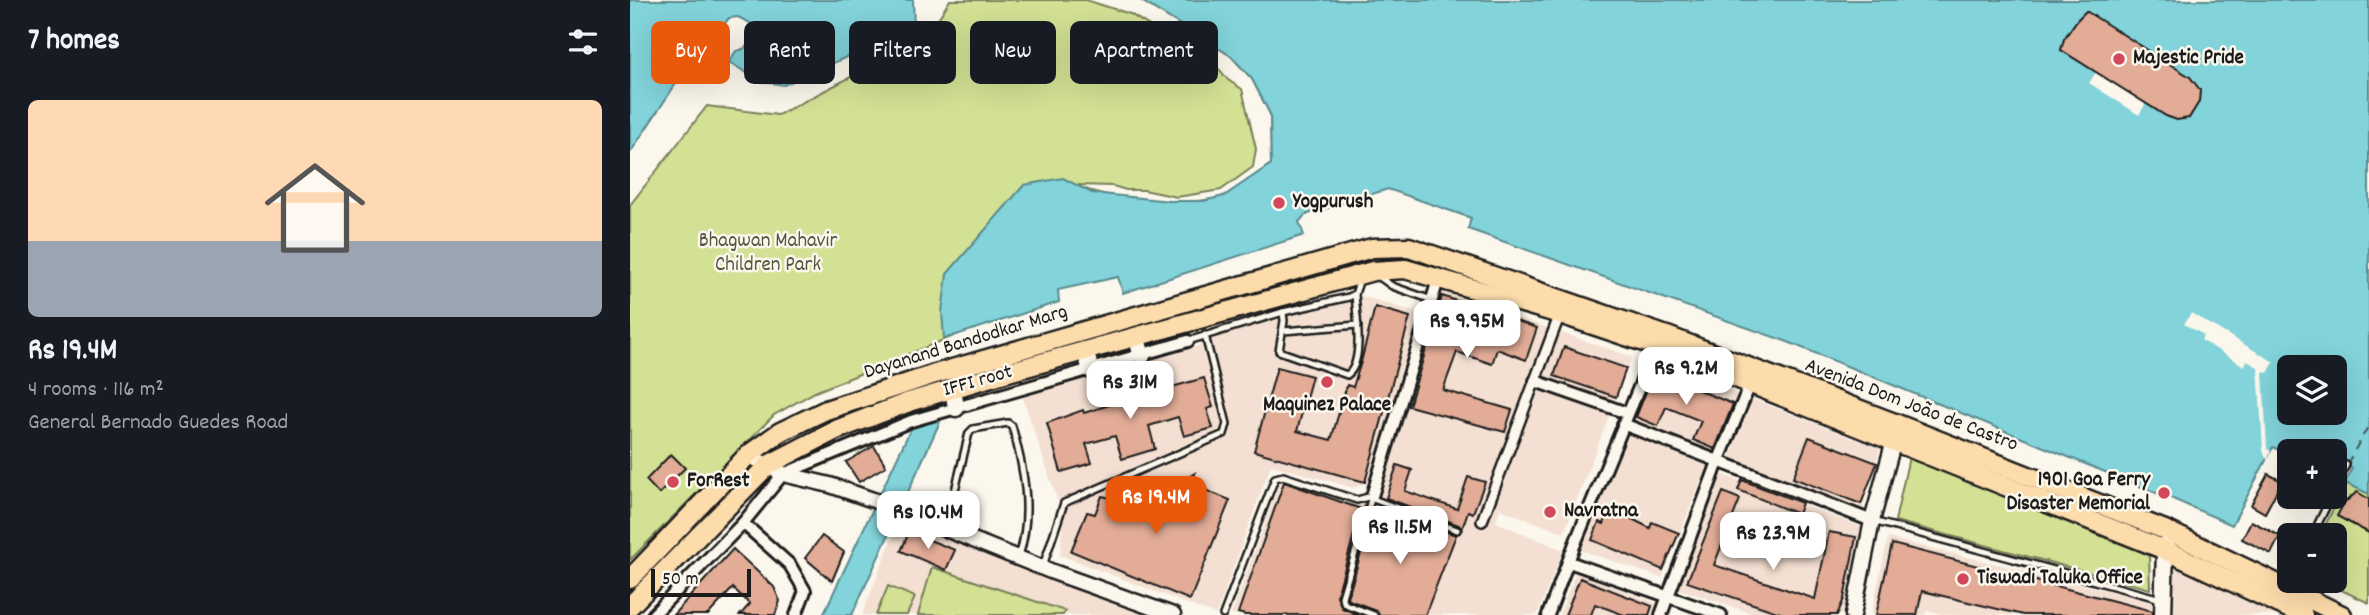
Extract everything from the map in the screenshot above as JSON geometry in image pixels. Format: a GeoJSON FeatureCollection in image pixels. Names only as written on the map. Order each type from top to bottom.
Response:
{"type":"FeatureCollection","features":[{"type":"Feature","properties":{"kind":"main road","name":"Avenida Dom João de Castro"},"geometry":{"type":"LineString","coordinates":[[1372,248],[1409,247],[1667,336],[1896,433],[2168,541],[2277,580]]}},
{"type":"Feature","properties":{"kind":"main road","name":"Dayanand Bandodkar Marg"},"geometry":{"type":"LineString","coordinates":[[630,579],[748,455],[780,432],[826,410],[934,373],[1372,248]]}},
{"type":"Feature","properties":{"kind":"main road","name":"Avenida Dom João de Castro"},"geometry":{"type":"LineString","coordinates":[[1374,272],[1405,269],[1560,314],[1896,433]]}},
{"type":"Feature","properties":{"kind":"main road","name":"Dayanand Bandodkar Marg"},"geometry":{"type":"LineString","coordinates":[[630,606],[775,469],[836,430],[909,402],[1374,272]]}},
{"type":"Feature","properties":{"kind":"main road"},"geometry":{"type":"LineString","coordinates":[[1136,337],[1142,356]]}},
{"type":"Feature","properties":{"kind":"main road"},"geometry":{"type":"LineString","coordinates":[[1085,351],[1091,370]]}},
{"type":"Feature","properties":{"kind":"main road"},"geometry":{"type":"LineString","coordinates":[[947,391],[956,408]]}},
{"type":"Feature","properties":{"kind":"main road","name":"Avenida Dom João de Castro"},"geometry":{"type":"LineString","coordinates":[[2168,541],[2303,615]]}},
{"type":"Feature","properties":{"kind":"main road"},"geometry":{"type":"LineString","coordinates":[[2163,607],[2168,541]]}},
{"type":"Feature","properties":{"kind":"main road","name":"Avenida Dom João de Castro"},"geometry":{"type":"LineString","coordinates":[[2304,593],[2342,615]]}},
{"type":"Feature","properties":{"kind":"street"},"geometry":{"type":"LineString","coordinates":[[1370,496],[1438,280]]}},
{"type":"Feature","properties":{"kind":"street"},"geometry":{"type":"LineString","coordinates":[[1482,521],[1560,314]]}},
{"type":"Feature","properties":{"kind":"street","name":"IFFI root"},"geometry":{"type":"LineString","coordinates":[[775,469],[911,421],[1188,341]]}},
{"type":"Feature","properties":{"kind":"street"},"geometry":{"type":"LineString","coordinates":[[1548,615],[1656,346]]}},
{"type":"Feature","properties":{"kind":"street"},"geometry":{"type":"LineString","coordinates":[[1535,381],[1627,413]]}},
{"type":"Feature","properties":{"kind":"street"},"geometry":{"type":"LineString","coordinates":[[1661,615],[1751,382]]}},
{"type":"Feature","properties":{"kind":"street"},"geometry":{"type":"LineString","coordinates":[[1623,424],[1871,521]]}},
{"type":"Feature","properties":{"kind":"street"},"geometry":{"type":"LineString","coordinates":[[1853,615],[1871,521],[1896,433]]}},
{"type":"Feature","properties":{"kind":"street"},"geometry":{"type":"LineString","coordinates":[[748,455],[775,469],[876,500],[1042,568],[1173,615]]}},
{"type":"Feature","properties":{"kind":"street"},"geometry":{"type":"LineString","coordinates":[[653,615],[743,523],[775,469]]}},
{"type":"Feature","properties":{"kind":"street"},"geometry":{"type":"LineString","coordinates":[[743,523],[790,565],[805,592],[796,615]]}},
{"type":"Feature","properties":{"kind":"street"},"geometry":{"type":"LineString","coordinates":[[1569,562],[1721,615]]}},
{"type":"Feature","properties":{"kind":"lane"},"geometry":{"type":"LineString","coordinates":[[1188,341],[1283,312],[1349,297],[1355,294],[1374,272],[1392,286],[1432,300]]}},
{"type":"Feature","properties":{"kind":"lane"},"geometry":{"type":"LineString","coordinates":[[1283,312],[1279,348],[1282,353],[1347,375],[1354,364],[1358,325],[1355,294]]}},
{"type":"Feature","properties":{"kind":"lane"},"geometry":{"type":"LineString","coordinates":[[1283,331],[1358,325]]}},
{"type":"Feature","properties":{"kind":"lane"},"geometry":{"type":"LineString","coordinates":[[1042,568],[1064,503],[1224,434],[1227,424],[1205,335]]}},
{"type":"Feature","properties":{"kind":"lane"},"geometry":{"type":"LineString","coordinates":[[943,528],[951,507],[969,433],[973,429],[1008,423],[1012,426],[1025,479],[1025,538],[1019,558]]}},
{"type":"Feature","properties":{"kind":"lane"},"geometry":{"type":"LineString","coordinates":[[1223,615],[1275,478],[1283,476],[1357,500],[1370,496],[1457,530]]}},
{"type":"Feature","properties":{"kind":"lane"},"geometry":{"type":"LineString","coordinates":[[1370,496],[1342,597],[1345,604],[1374,615]]}},
{"type":"Feature","properties":{"kind":"lane"},"geometry":{"type":"LineString","coordinates":[[1871,521],[2163,607]]}},
{"type":"Feature","properties":{"kind":"shaded area"},"geometry":{"type":"Polygon","coordinates":[[[1443,292],[1632,357],[1564,533],[1500,509],[1496,522],[1563,550],[1537,615],[1231,615],[1281,479],[1376,509],[1443,292]]]}},
{"type":"Feature","properties":{"kind":"shaded area"},"geometry":{"type":"Polygon","coordinates":[[[1362,296],[1419,313],[1368,481],[1354,488],[1271,465],[1216,615],[1060,555],[1063,517],[1022,395],[1191,349],[1218,336],[1362,296]]]}},
{"type":"Feature","properties":{"kind":"shaded area"},"geometry":{"type":"Polygon","coordinates":[[[1655,362],[1738,394],[1713,455],[1629,421],[1655,362]]]}},
{"type":"Feature","properties":{"kind":"shaded area"},"geometry":{"type":"Polygon","coordinates":[[[1753,399],[1880,449],[1862,510],[1730,457],[1753,399]]]}},
{"type":"Feature","properties":{"kind":"shaded area"},"geometry":{"type":"Polygon","coordinates":[[[1626,433],[1708,463],[1662,578],[1580,550],[1626,433]]]}},
{"type":"Feature","properties":{"kind":"shaded area"},"geometry":{"type":"Polygon","coordinates":[[[1721,474],[1862,527],[1842,615],[1757,615],[1679,589],[1721,474]]]}},
{"type":"Feature","properties":{"kind":"shaded area"},"geometry":{"type":"Polygon","coordinates":[[[899,521],[1142,615],[862,615],[899,521]]]}},
{"type":"Feature","properties":{"kind":"shaded area"},"geometry":{"type":"Polygon","coordinates":[[[1888,538],[2152,601],[2152,615],[1945,615],[1927,610],[1925,615],[1871,615],[1888,538]]]}},
{"type":"Feature","properties":{"kind":"shaded area"},"geometry":{"type":"Polygon","coordinates":[[[2175,567],[2283,615],[2174,615],[2175,567]]]}},
{"type":"Feature","properties":{"kind":"shaded area"},"geometry":{"type":"Polygon","coordinates":[[[1576,572],[1658,604],[1653,615],[1559,615],[1576,572]]]}},
{"type":"Feature","properties":{"kind":"green space","name":"Bhagwan Mahavir Children Park"},"geometry":{"type":"Polygon","coordinates":[[[950,0],[1086,0],[1130,14],[1141,21],[1070,21],[1070,84],[1218,84],[1218,69],[1228,80],[1242,89],[1256,149],[1253,167],[1221,190],[1177,197],[1113,186],[1075,185],[1126,198],[1168,202],[1221,197],[1240,187],[1271,164],[1270,114],[1252,79],[1231,56],[1218,48],[1218,21],[1174,21],[1140,0],[1320,0],[1487,80],[956,335],[815,392],[774,415],[630,560],[630,205],[707,106],[778,115],[849,78],[849,84],[956,84],[956,21],[937,21],[950,0]]]}},
{"type":"Feature","properties":{"kind":"green space"},"geometry":{"type":"Polygon","coordinates":[[[1909,457],[2149,552],[2150,589],[1895,521],[1909,457]]]}},
{"type":"Feature","properties":{"kind":"green space"},"geometry":{"type":"Polygon","coordinates":[[[2353,468],[2369,483],[2369,603],[2347,593],[2347,523],[2326,523],[2333,509],[2347,509],[2347,480],[2353,468]]]}},
{"type":"Feature","properties":{"kind":"green space"},"geometry":{"type":"Polygon","coordinates":[[[932,567],[1065,611],[1063,615],[918,615],[932,567]]]}},
{"type":"Feature","properties":{"kind":"green space"},"geometry":{"type":"Polygon","coordinates":[[[888,586],[915,597],[907,615],[876,615],[888,586]]]}},
{"type":"Feature","properties":{"kind":"water"},"geometry":{"type":"Polygon","coordinates":[[[630,0],[913,0],[914,21],[849,21],[849,56],[835,62],[835,21],[746,21],[738,17],[729,18],[727,21],[651,21],[651,84],[676,84],[630,153],[630,0]]]}},
{"type":"Feature","properties":{"kind":"water"},"geometry":{"type":"Polygon","coordinates":[[[1140,0],[2369,0],[2369,494],[2347,484],[2352,468],[2347,466],[2347,439],[2277,439],[2277,449],[2273,447],[2232,525],[2166,496],[2168,492],[2164,490],[2161,495],[1788,342],[1468,229],[1471,218],[1388,189],[1305,215],[1299,222],[1304,235],[1123,293],[1118,277],[1058,290],[1059,302],[944,339],[942,312],[947,274],[1024,185],[1063,178],[1092,193],[1170,201],[1203,201],[1224,196],[1271,164],[1270,114],[1252,79],[1231,56],[1218,48],[1218,21],[1174,21],[1140,0]]]}},
{"type":"Feature","properties":{"kind":"water"},"geometry":{"type":"Polygon","coordinates":[[[744,48],[744,71],[730,63],[736,51],[744,48]]]}},
{"type":"Feature","properties":{"kind":"water"},"geometry":{"type":"Polygon","coordinates":[[[943,415],[852,615],[823,615],[912,426],[943,415]]]}},
{"type":"Feature","properties":{"kind":"pier"},"geometry":{"type":"Polygon","coordinates":[[[2096,72],[2146,103],[2139,115],[2089,83],[2096,72]]]}},
{"type":"Feature","properties":{"kind":"pier"},"geometry":{"type":"Polygon","coordinates":[[[2191,313],[2274,362],[2268,373],[2263,371],[2267,449],[2271,451],[2267,460],[2263,450],[2258,367],[2247,361],[2244,366],[2201,340],[2204,335],[2184,324],[2191,313]]]}},
{"type":"Feature","properties":{"kind":"building","name":"Majestic Pride"},"geometry":{"type":"Polygon","coordinates":[[[2086,11],[2190,77],[2200,90],[2199,102],[2189,118],[2177,120],[2166,116],[2061,50],[2064,39],[2086,11]]]}},
{"type":"Feature","properties":{"kind":"building"},"geometry":{"type":"Polygon","coordinates":[[[1442,296],[1537,328],[1526,360],[1497,349],[1492,364],[1457,352],[1443,390],[1512,410],[1505,432],[1409,406],[1442,296]]]}},
{"type":"Feature","properties":{"kind":"building"},"geometry":{"type":"Polygon","coordinates":[[[1375,307],[1410,317],[1365,482],[1254,451],[1277,367],[1312,376],[1297,431],[1331,440],[1347,385],[1353,387],[1375,307]]]}},
{"type":"Feature","properties":{"kind":"building"},"geometry":{"type":"Polygon","coordinates":[[[1564,347],[1626,368],[1616,397],[1554,376],[1564,347]]]}},
{"type":"Feature","properties":{"kind":"building"},"geometry":{"type":"Polygon","coordinates":[[[1654,372],[1733,404],[1715,449],[1693,440],[1701,421],[1666,407],[1658,426],[1636,417],[1654,372]]]}},
{"type":"Feature","properties":{"kind":"building"},"geometry":{"type":"Polygon","coordinates":[[[1204,378],[1213,407],[1207,409],[1213,428],[1184,436],[1178,417],[1149,426],[1155,449],[1122,459],[1115,436],[1086,444],[1092,463],[1061,472],[1047,423],[1083,410],[1084,413],[1109,405],[1107,399],[1114,397],[1110,385],[1125,381],[1129,393],[1138,390],[1140,396],[1204,378]]]}},
{"type":"Feature","properties":{"kind":"building"},"geometry":{"type":"Polygon","coordinates":[[[1809,437],[1877,463],[1861,504],[1793,478],[1809,437]]]}},
{"type":"Feature","properties":{"kind":"building"},"geometry":{"type":"Polygon","coordinates":[[[874,446],[886,466],[859,482],[846,462],[874,446]]]}},
{"type":"Feature","properties":{"kind":"building"},"geometry":{"type":"Polygon","coordinates":[[[671,454],[685,468],[659,494],[646,480],[671,454]]]}},
{"type":"Feature","properties":{"kind":"building"},"geometry":{"type":"Polygon","coordinates":[[[1397,465],[1412,470],[1405,491],[1457,509],[1468,477],[1485,482],[1473,513],[1468,511],[1462,529],[1459,525],[1386,498],[1397,465]]]}},
{"type":"Feature","properties":{"kind":"building"},"geometry":{"type":"Polygon","coordinates":[[[1195,473],[1193,485],[1230,500],[1190,600],[1071,551],[1087,512],[1095,514],[1102,496],[1124,501],[1148,498],[1161,494],[1195,473]]]}},
{"type":"Feature","properties":{"kind":"building"},"geometry":{"type":"Polygon","coordinates":[[[2268,474],[2277,478],[2277,490],[2265,513],[2251,505],[2268,474]]]}},
{"type":"Feature","properties":{"kind":"building"},"geometry":{"type":"Polygon","coordinates":[[[1742,480],[1802,503],[1798,514],[1738,490],[1742,480]]]}},
{"type":"Feature","properties":{"kind":"building"},"geometry":{"type":"Polygon","coordinates":[[[1284,482],[1361,509],[1337,596],[1342,608],[1359,615],[1238,613],[1284,482]]]}},
{"type":"Feature","properties":{"kind":"building"},"geometry":{"type":"Polygon","coordinates":[[[1723,492],[1740,499],[1714,565],[1815,599],[1829,532],[1856,537],[1844,599],[1837,615],[1786,615],[1687,582],[1723,492]]]}},
{"type":"Feature","properties":{"kind":"building"},"geometry":{"type":"Polygon","coordinates":[[[2357,492],[2369,499],[2369,533],[2337,516],[2341,509],[2347,509],[2347,500],[2357,492]]]}},
{"type":"Feature","properties":{"kind":"building"},"geometry":{"type":"Polygon","coordinates":[[[1610,508],[1650,528],[1652,522],[1679,533],[1663,570],[1592,540],[1599,522],[1604,524],[1610,508]]]}},
{"type":"Feature","properties":{"kind":"building"},"geometry":{"type":"Polygon","coordinates":[[[1384,509],[1456,535],[1425,615],[1379,615],[1376,610],[1349,600],[1370,522],[1378,525],[1384,509]]]}},
{"type":"Feature","properties":{"kind":"building"},"geometry":{"type":"Polygon","coordinates":[[[2251,521],[2277,534],[2277,542],[2271,554],[2242,539],[2251,521]]]}},
{"type":"Feature","properties":{"kind":"building"},"geometry":{"type":"Polygon","coordinates":[[[909,532],[955,550],[946,570],[901,551],[909,532]]]}},
{"type":"Feature","properties":{"kind":"building"},"geometry":{"type":"Polygon","coordinates":[[[822,536],[844,552],[832,581],[805,558],[822,536]]]}},
{"type":"Feature","properties":{"kind":"building"},"geometry":{"type":"Polygon","coordinates":[[[1892,544],[2153,611],[2153,615],[2023,615],[1922,591],[1917,615],[1876,615],[1892,544]]]}},
{"type":"Feature","properties":{"kind":"building"},"geometry":{"type":"Polygon","coordinates":[[[733,549],[774,587],[780,601],[775,615],[740,615],[750,604],[733,588],[708,615],[673,615],[733,549]]]}},
{"type":"Feature","properties":{"kind":"building"},"geometry":{"type":"Polygon","coordinates":[[[1580,578],[1652,606],[1649,615],[1624,615],[1595,604],[1591,615],[1565,615],[1580,578]]]}},
{"type":"Feature","properties":{"kind":"ferry route"},"geometry":{"type":"LineString","coordinates":[[2347,464],[2369,425]]}},
{"type":"Feature","properties":{"kind":"place","name":"Majestic Pride"},"geometry":{"type":"Point","coordinates":[2119,59]}},
{"type":"Feature","properties":{"kind":"place","name":"Yogpurush"},"geometry":{"type":"Point","coordinates":[1279,203]}},
{"type":"Feature","properties":{"kind":"place","name":"Maquinez Palace"},"geometry":{"type":"Point","coordinates":[1327,382]}},
{"type":"Feature","properties":{"kind":"place","name":"ForRest"},"geometry":{"type":"Point","coordinates":[673,482]}},
{"type":"Feature","properties":{"kind":"place","name":"1901 Goa Ferry Disaster Memorial"},"geometry":{"type":"Point","coordinates":[2164,493]}},
{"type":"Feature","properties":{"kind":"place","name":"Navratna"},"geometry":{"type":"Point","coordinates":[1550,512]}},
{"type":"Feature","properties":{"kind":"place","name":"Tiswadi Taluka Office"},"geometry":{"type":"Point","coordinates":[1963,579]}}]}
